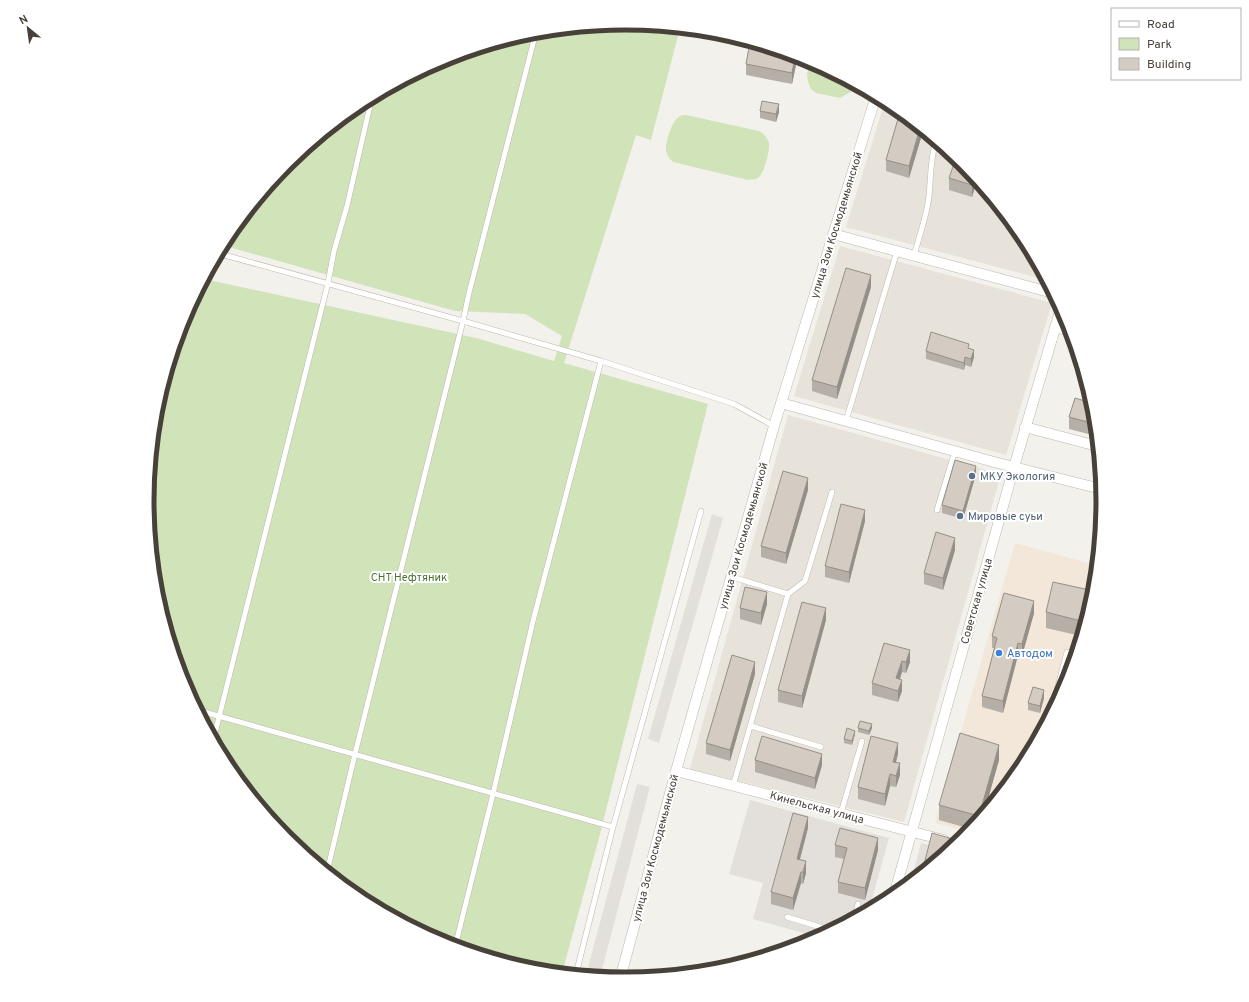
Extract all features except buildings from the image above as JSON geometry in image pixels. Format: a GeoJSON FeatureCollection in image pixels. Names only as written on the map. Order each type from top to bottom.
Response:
{"type":"FeatureCollection","features":[{"type":"Feature","properties":{"kind":"street","name":"улица Зои Космодемьянской"},"geometry":{"type":"LineString","coordinates":[[622,972],[676,771],[774,426],[874,102]]}},
{"type":"Feature","properties":{"kind":"street"},"geometry":{"type":"LineString","coordinates":[[833,234],[1046,291]]}},
{"type":"Feature","properties":{"kind":"street","name":"Советская улица"},"geometry":{"type":"LineString","coordinates":[[897,885],[1025,427],[1058,317]]}},
{"type":"Feature","properties":{"kind":"street"},"geometry":{"type":"LineString","coordinates":[[1055,327],[1063,329]]}},
{"type":"Feature","properties":{"kind":"street"},"geometry":{"type":"LineString","coordinates":[[781,403],[1014,467],[1095,488]]}},
{"type":"Feature","properties":{"kind":"street"},"geometry":{"type":"LineString","coordinates":[[1025,427],[1091,445]]}},
{"type":"Feature","properties":{"kind":"street","name":"Кинельская улица"},"geometry":{"type":"LineString","coordinates":[[676,771],[950,841]]}},
{"type":"Feature","properties":{"kind":"lane"},"geometry":{"type":"LineString","coordinates":[[328,867],[469,293],[534,39]]}},
{"type":"Feature","properties":{"kind":"lane"},"geometry":{"type":"LineString","coordinates":[[215,733],[328,283],[334,251],[347,206],[370,105]]}},
{"type":"Feature","properties":{"kind":"lane"},"geometry":{"type":"LineString","coordinates":[[914,256],[926,213],[929,195],[930,166],[935,147]]}},
{"type":"Feature","properties":{"kind":"lane"},"geometry":{"type":"LineString","coordinates":[[846,421],[897,251]]}},
{"type":"Feature","properties":{"kind":"lane"},"geometry":{"type":"LineString","coordinates":[[223,256],[328,283],[602,361],[734,404],[774,426]]}},
{"type":"Feature","properties":{"kind":"lane"},"geometry":{"type":"LineString","coordinates":[[457,941],[493,794],[533,620],[602,361]]}},
{"type":"Feature","properties":{"kind":"lane"},"geometry":{"type":"LineString","coordinates":[[937,510],[955,451]]}},
{"type":"Feature","properties":{"kind":"lane"},"geometry":{"type":"LineString","coordinates":[[733,786],[788,594],[805,580],[832,492]]}},
{"type":"Feature","properties":{"kind":"lane"},"geometry":{"type":"LineString","coordinates":[[577,969],[613,828],[701,511]]}},
{"type":"Feature","properties":{"kind":"lane"},"geometry":{"type":"LineString","coordinates":[[732,577],[788,594]]}},
{"type":"Feature","properties":{"kind":"lane"},"geometry":{"type":"LineString","coordinates":[[1059,684],[1067,652]]}},
{"type":"Feature","properties":{"kind":"lane"},"geometry":{"type":"LineString","coordinates":[[203,712],[613,828]]}},
{"type":"Feature","properties":{"kind":"lane"},"geometry":{"type":"LineString","coordinates":[[751,726],[821,747]]}},
{"type":"Feature","properties":{"kind":"lane"},"geometry":{"type":"LineString","coordinates":[[840,813],[862,741]]}},
{"type":"Feature","properties":{"kind":"lane"},"geometry":{"type":"LineString","coordinates":[[856,911],[858,904]]}},
{"type":"Feature","properties":{"kind":"lane"},"geometry":{"type":"LineString","coordinates":[[787,917],[823,928]]}},
{"type":"Feature","properties":{"kind":"shaded area"},"geometry":{"type":"Polygon","coordinates":[[[883,107],[911,127],[935,147],[979,190],[1016,239],[1039,278],[846,227],[883,107]]]}},
{"type":"Feature","properties":{"kind":"shaded area"},"geometry":{"type":"Polygon","coordinates":[[[840,246],[1052,303],[1006,455],[794,396],[840,246]]]}},
{"type":"Feature","properties":{"kind":"shaded area"},"geometry":{"type":"Polygon","coordinates":[[[788,415],[1001,474],[904,822],[690,769],[788,415]]]}},
{"type":"Feature","properties":{"kind":"shaded area"},"geometry":{"type":"Polygon","coordinates":[[[712,514],[723,518],[659,743],[648,739],[712,514]]]}},
{"type":"Feature","properties":{"kind":"shaded area"},"geometry":{"type":"Polygon","coordinates":[[[1015,543],[1091,564],[1086,593],[1071,652],[1060,681],[1032,737],[998,788],[979,812],[962,829],[935,823],[1015,543]]]}},
{"type":"Feature","properties":{"kind":"shaded area"},"geometry":{"type":"Polygon","coordinates":[[[637,784],[650,787],[602,971],[587,970],[637,784]]]}},
{"type":"Feature","properties":{"kind":"shaded area"},"geometry":{"type":"Polygon","coordinates":[[[750,800],[889,838],[871,902],[808,935],[753,919],[763,883],[729,874],[750,800]]]}},
{"type":"Feature","properties":{"kind":"shaded area"},"geometry":{"type":"Polygon","coordinates":[[[921,843],[942,848],[935,855],[913,873],[921,843]]]}},
{"type":"Feature","properties":{"kind":"green space","name":"СНТ Нефтяник"},"geometry":{"type":"Polygon","coordinates":[[[624,30],[679,33],[651,140],[636,135],[564,363],[708,404],[599,838],[563,968],[533,963],[473,947],[416,923],[363,893],[338,875],[291,834],[270,812],[233,763],[202,709],[178,652],[163,593],[155,532],[155,470],[158,440],[163,409],[178,350],[189,321],[209,280],[476,338],[554,361],[562,336],[525,314],[455,311],[228,247],[270,190],[314,147],[363,109],[416,79],[473,55],[533,39],[594,31],[624,30]]]}},
{"type":"Feature","properties":{"kind":"green space"},"geometry":{"type":"Polygon","coordinates":[[[809,68],[853,89],[840,98],[816,93],[811,89],[807,74],[809,68]]]}},
{"type":"Feature","properties":{"kind":"green space"},"geometry":{"type":"Polygon","coordinates":[[[686,115],[759,131],[762,133],[769,143],[769,151],[760,176],[757,179],[748,180],[673,162],[666,151],[668,137],[677,118],[686,115]]]}},
{"type":"Feature","properties":{"kind":"place","name":"МКУ Экология"},"geometry":{"type":"Point","coordinates":[972,476]}},
{"type":"Feature","properties":{"kind":"place","name":"Мировые суьи"},"geometry":{"type":"Point","coordinates":[960,516]}},
{"type":"Feature","properties":{"kind":"place","name":"Автодом"},"geometry":{"type":"Point","coordinates":[999,653]}}]}
